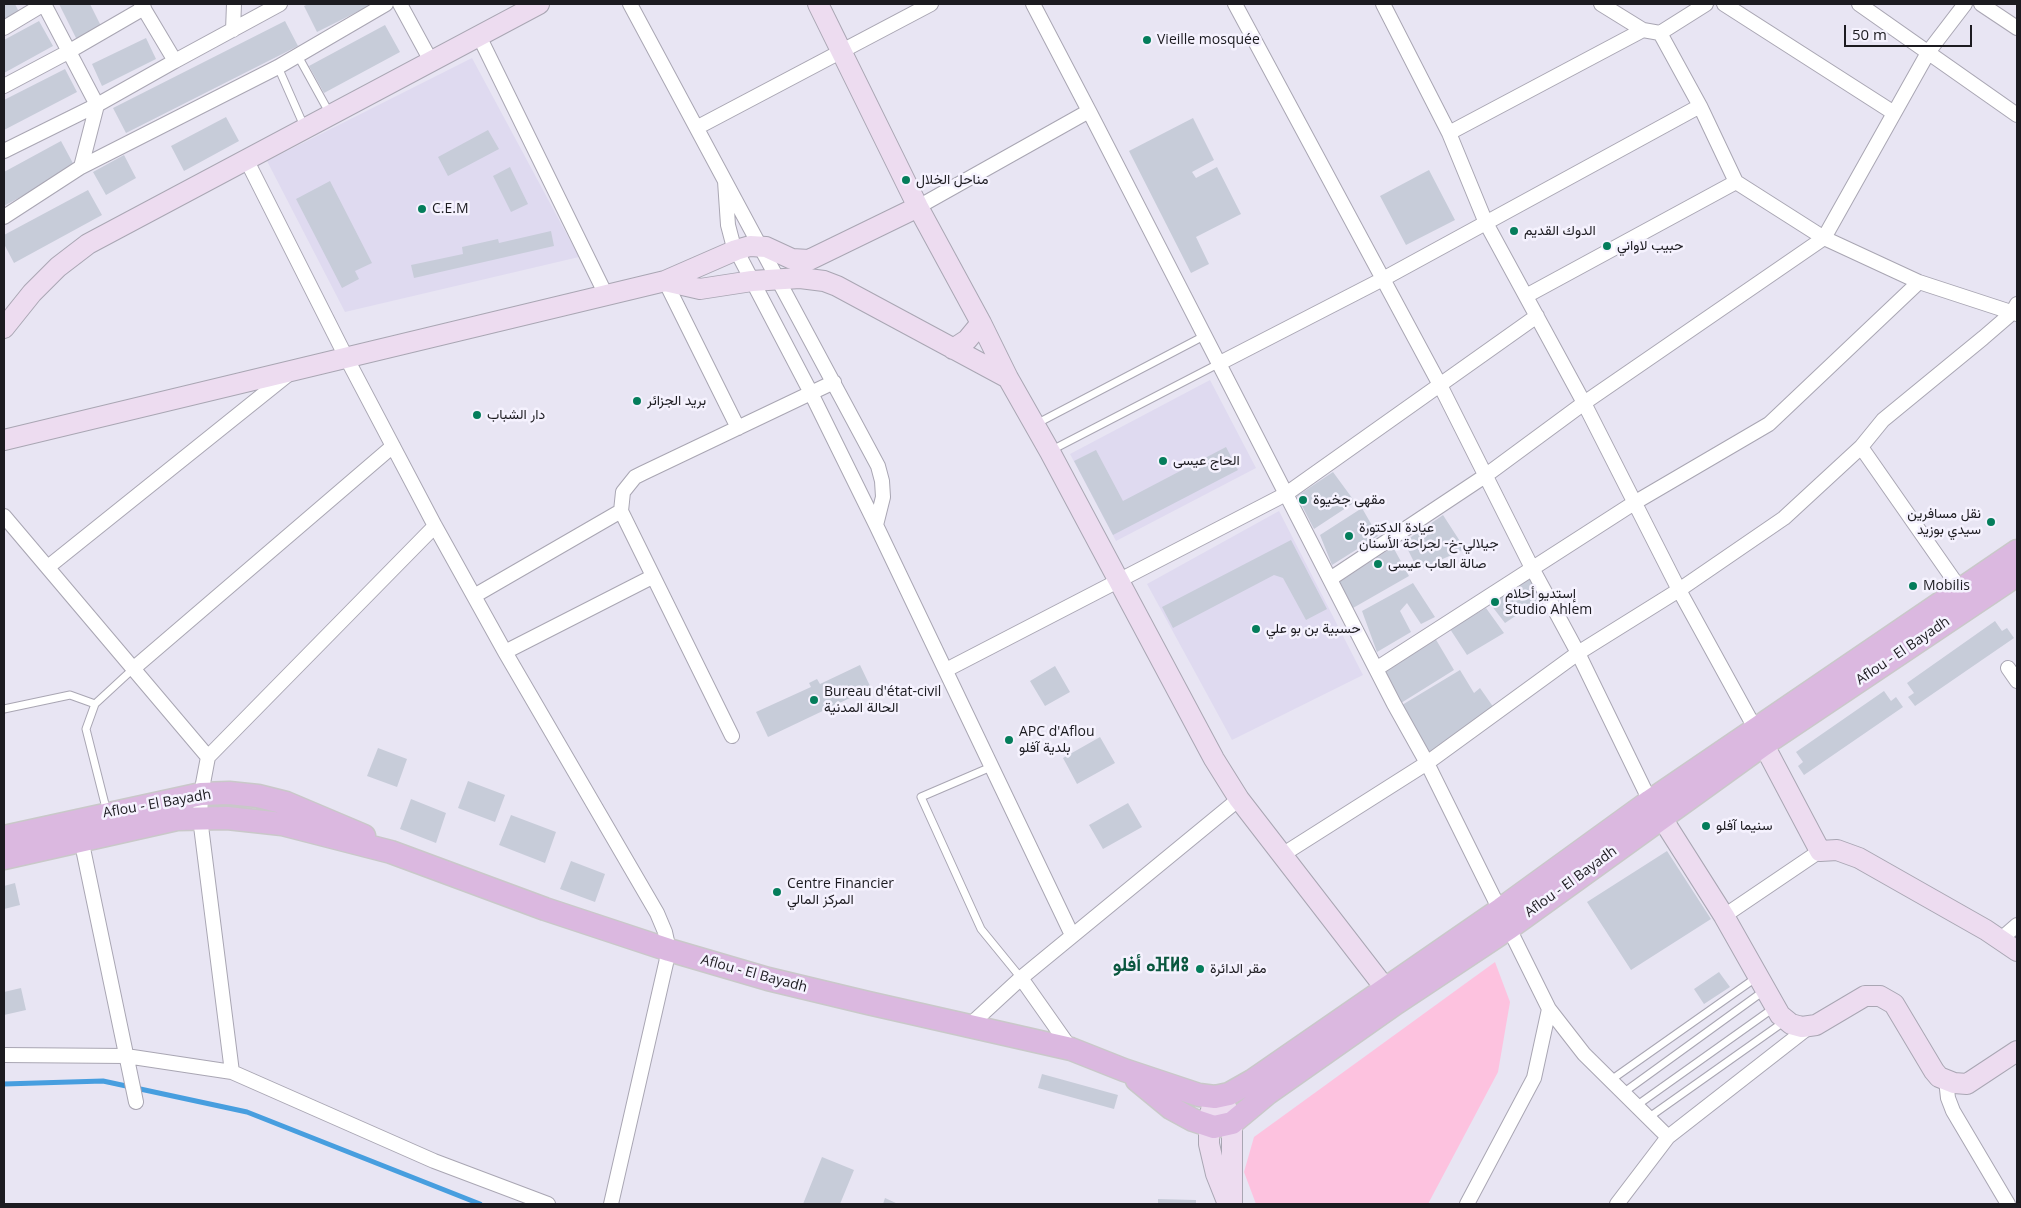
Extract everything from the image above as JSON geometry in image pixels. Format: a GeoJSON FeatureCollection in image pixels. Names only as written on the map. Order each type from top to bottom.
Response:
{"type":"FeatureCollection","features":[{"type":"Feature","properties":{"kind":"main road","name":"Aflou - El Bayadh"},"geometry":{"type":"LineString","coordinates":[[4,837],[109,822],[154,822],[200,818],[254,820],[282,824],[390,852],[554,912],[668,950],[777,981],[1071,1049],[1124,1070],[1199,1095],[1215,1097],[1229,1094],[1242,1088],[1390,995],[1505,919],[1759,737],[1966,597],[2017,551]]}},
{"type":"Feature","properties":{"kind":"main road","name":"Aflou - El Bayadh"},"geometry":{"type":"LineString","coordinates":[[1966,597],[2017,574]]}},
{"type":"Feature","properties":{"kind":"main road","name":"Aflou - El Bayadh"},"geometry":{"type":"LineString","coordinates":[[4,858],[81,839],[109,822],[201,794],[230,793],[258,796],[286,803],[362,834],[390,852]]}},
{"type":"Feature","properties":{"kind":"main road","name":"Aflou - El Bayadh"},"geometry":{"type":"LineString","coordinates":[[1124,1070],[1182,1115],[1208,1126],[1224,1126],[1232,1122],[1390,995]]}},
{"type":"Feature","properties":{"kind":"street"},"geometry":{"type":"LineString","coordinates":[[4,28],[44,4],[96,105],[81,167]]}},
{"type":"Feature","properties":{"kind":"street"},"geometry":{"type":"LineString","coordinates":[[233,30],[234,4]]}},
{"type":"Feature","properties":{"kind":"street"},"geometry":{"type":"LineString","coordinates":[[4,151],[96,105],[280,4]]}},
{"type":"Feature","properties":{"kind":"street"},"geometry":{"type":"LineString","coordinates":[[4,216],[81,167],[278,67],[386,4]]}},
{"type":"Feature","properties":{"kind":"street"},"geometry":{"type":"LineString","coordinates":[[400,4],[431,61]]}},
{"type":"Feature","properties":{"kind":"street"},"geometry":{"type":"LineString","coordinates":[[4,328],[51,274],[88,244],[539,4]]}},
{"type":"Feature","properties":{"kind":"street"},"geometry":{"type":"LineString","coordinates":[[630,4],[698,127],[881,474],[883,497],[876,525]]}},
{"type":"Feature","properties":{"kind":"street"},"geometry":{"type":"LineString","coordinates":[[818,4],[843,49],[918,207],[981,323],[1008,378],[1050,452],[1117,580],[1239,799],[1390,995]]}},
{"type":"Feature","properties":{"kind":"street"},"geometry":{"type":"LineString","coordinates":[[698,127],[931,4]]}},
{"type":"Feature","properties":{"kind":"street"},"geometry":{"type":"LineString","coordinates":[[1033,4],[1376,669],[1427,763],[1549,1009],[1571,1040],[1668,1137]]}},
{"type":"Feature","properties":{"kind":"street"},"geometry":{"type":"LineString","coordinates":[[1235,4],[1440,385],[1656,809],[1724,916],[1771,999],[1796,1026],[1809,1027]]}},
{"type":"Feature","properties":{"kind":"street"},"geometry":{"type":"LineString","coordinates":[[1382,4],[1449,132],[1486,223],[1584,403],[1678,590],[1820,851]]}},
{"type":"Feature","properties":{"kind":"street"},"geometry":{"type":"LineString","coordinates":[[1601,4],[1643,30],[1660,32],[1706,4]]}},
{"type":"Feature","properties":{"kind":"street"},"geometry":{"type":"LineString","coordinates":[[1724,4],[1894,113]]}},
{"type":"Feature","properties":{"kind":"street"},"geometry":{"type":"LineString","coordinates":[[1859,4],[2017,114]]}},
{"type":"Feature","properties":{"kind":"street"},"geometry":{"type":"LineString","coordinates":[[1330,579],[1485,476],[1584,403],[1824,238],[1929,51],[1965,4]]}},
{"type":"Feature","properties":{"kind":"street"},"geometry":{"type":"LineString","coordinates":[[1981,4],[2017,28]]}},
{"type":"Feature","properties":{"kind":"street"},"geometry":{"type":"LineString","coordinates":[[4,86],[68,52],[143,6],[175,62]]}},
{"type":"Feature","properties":{"kind":"street"},"geometry":{"type":"LineString","coordinates":[[1449,132],[1643,30]]}},
{"type":"Feature","properties":{"kind":"street"},"geometry":{"type":"LineString","coordinates":[[1660,32],[1700,106],[1736,182],[1824,238],[1919,282],[2015,310]]}},
{"type":"Feature","properties":{"kind":"street"},"geometry":{"type":"LineString","coordinates":[[479,36],[606,295]]}},
{"type":"Feature","properties":{"kind":"street"},"geometry":{"type":"LineString","coordinates":[[1218,364],[1383,279],[1700,106]]}},
{"type":"Feature","properties":{"kind":"street"},"geometry":{"type":"LineString","coordinates":[[10,438],[665,281],[736,250],[760,246],[792,259],[809,260],[918,207],[1089,111]]}},
{"type":"Feature","properties":{"kind":"street"},"geometry":{"type":"LineString","coordinates":[[246,159],[346,358],[436,526],[505,652],[657,913],[665,932],[668,950],[611,1204]]}},
{"type":"Feature","properties":{"kind":"street"},"geometry":{"type":"LineString","coordinates":[[725,181],[729,231],[736,250],[811,393],[876,525],[1072,935]]}},
{"type":"Feature","properties":{"kind":"street"},"geometry":{"type":"LineString","coordinates":[[1526,296],[1736,182]]}},
{"type":"Feature","properties":{"kind":"street"},"geometry":{"type":"LineString","coordinates":[[665,281],[700,289],[752,281],[813,279],[837,286],[1008,378]]}},
{"type":"Feature","properties":{"kind":"street"},"geometry":{"type":"LineString","coordinates":[[665,281],[738,428]]}},
{"type":"Feature","properties":{"kind":"street"},"geometry":{"type":"LineString","coordinates":[[1376,669],[1634,503],[1769,424],[1919,282]]}},
{"type":"Feature","properties":{"kind":"street"},"geometry":{"type":"LineString","coordinates":[[1282,855],[1427,763],[1578,653],[1678,590],[1784,518],[1861,447],[1883,420],[2015,310]]}},
{"type":"Feature","properties":{"kind":"street"},"geometry":{"type":"LineString","coordinates":[[946,670],[1286,494],[1537,316]]}},
{"type":"Feature","properties":{"kind":"street"},"geometry":{"type":"LineString","coordinates":[[953,349],[967,340],[981,323]]}},
{"type":"Feature","properties":{"kind":"street"},"geometry":{"type":"LineString","coordinates":[[48,567],[294,370]]}},
{"type":"Feature","properties":{"kind":"street"},"geometry":{"type":"LineString","coordinates":[[732,736],[621,511],[623,492],[635,477],[834,382]]}},
{"type":"Feature","properties":{"kind":"street"},"geometry":{"type":"LineString","coordinates":[[134,668],[394,446]]}},
{"type":"Feature","properties":{"kind":"street"},"geometry":{"type":"LineString","coordinates":[[1861,447],[1966,597]]}},
{"type":"Feature","properties":{"kind":"street"},"geometry":{"type":"LineString","coordinates":[[474,596],[621,511]]}},
{"type":"Feature","properties":{"kind":"street"},"geometry":{"type":"LineString","coordinates":[[4,516],[208,757]]}},
{"type":"Feature","properties":{"kind":"street"},"geometry":{"type":"LineString","coordinates":[[232,1072],[200,818],[201,794],[208,757],[436,526]]}},
{"type":"Feature","properties":{"kind":"street"},"geometry":{"type":"LineString","coordinates":[[505,652],[652,577]]}},
{"type":"Feature","properties":{"kind":"street"},"geometry":{"type":"LineString","coordinates":[[2008,668],[2017,681]]}},
{"type":"Feature","properties":{"kind":"street"},"geometry":{"type":"LineString","coordinates":[[970,1025],[1072,935],[1239,799]]}},
{"type":"Feature","properties":{"kind":"street"},"geometry":{"type":"LineString","coordinates":[[81,839],[136,1102]]}},
{"type":"Feature","properties":{"kind":"street"},"geometry":{"type":"LineString","coordinates":[[1724,916],[1820,851],[1837,850],[1859,858],[2009,945],[2017,924]]}},
{"type":"Feature","properties":{"kind":"street"},"geometry":{"type":"LineString","coordinates":[[1021,978],[1071,1049]]}},
{"type":"Feature","properties":{"kind":"street"},"geometry":{"type":"LineString","coordinates":[[1617,1204],[1668,1137],[1809,1027],[1865,996],[1880,996],[1894,1004],[1934,1071],[1946,1080],[1967,1084],[2017,1051]]}},
{"type":"Feature","properties":{"kind":"street"},"geometry":{"type":"LineString","coordinates":[[1467,1204],[1534,1078],[1549,1009]]}},
{"type":"Feature","properties":{"kind":"street"},"geometry":{"type":"LineString","coordinates":[[4,1055],[127,1060],[232,1072],[434,1161],[548,1204]]}},
{"type":"Feature","properties":{"kind":"street"},"geometry":{"type":"LineString","coordinates":[[1946,1080],[1948,1098],[1953,1111],[2008,1204]]}},
{"type":"Feature","properties":{"kind":"street"},"geometry":{"type":"LineString","coordinates":[[1215,1097],[1226,1109],[1232,1122],[1230,1204]]}},
{"type":"Feature","properties":{"kind":"street"},"geometry":{"type":"LineString","coordinates":[[1215,1097],[1208,1126],[1212,1159],[1230,1204]]}},
{"type":"Feature","properties":{"kind":"lane"},"geometry":{"type":"LineString","coordinates":[[298,56],[331,114]]}},
{"type":"Feature","properties":{"kind":"lane"},"geometry":{"type":"LineString","coordinates":[[278,67],[305,128]]}},
{"type":"Feature","properties":{"kind":"lane"},"geometry":{"type":"LineString","coordinates":[[1034,425],[1204,336]]}},
{"type":"Feature","properties":{"kind":"lane"},"geometry":{"type":"LineString","coordinates":[[1050,452],[1218,364]]}},
{"type":"Feature","properties":{"kind":"lane"},"geometry":{"type":"LineString","coordinates":[[109,822],[86,729],[95,704],[134,668]]}},
{"type":"Feature","properties":{"kind":"lane"},"geometry":{"type":"LineString","coordinates":[[4,709],[70,695],[95,704]]}},
{"type":"Feature","properties":{"kind":"lane"},"geometry":{"type":"LineString","coordinates":[[991,768],[921,797],[981,930],[1021,978]]}},
{"type":"Feature","properties":{"kind":"lane"},"geometry":{"type":"LineString","coordinates":[[1611,1080],[1771,999]]}},
{"type":"Feature","properties":{"kind":"lane"},"geometry":{"type":"LineString","coordinates":[[1624,1093],[1771,999]]}},
{"type":"Feature","properties":{"kind":"lane"},"geometry":{"type":"LineString","coordinates":[[1636,1106],[1771,999]]}},
{"type":"Feature","properties":{"kind":"lane"},"geometry":{"type":"LineString","coordinates":[[1648,1118],[1771,999]]}},
{"type":"Feature","properties":{"kind":"shaded area","name":"C.E.M"},"geometry":{"type":"Polygon","coordinates":[[[472,58],[579,257],[345,312],[267,161],[472,58]]]}},
{"type":"Feature","properties":{"kind":"shaded area","name":"الحاج عيسى"},"geometry":{"type":"Polygon","coordinates":[[[1210,380],[1256,468],[1116,541],[1070,454],[1210,380]]]}},
{"type":"Feature","properties":{"kind":"shaded area","name":"حسبية بن بو علي"},"geometry":{"type":"Polygon","coordinates":[[[1279,511],[1363,675],[1232,740],[1147,584],[1279,511]]]}},
{"type":"Feature","properties":{"kind":"shaded area"},"geometry":{"type":"Polygon","coordinates":[[[1495,962],[1510,1002],[1498,1072],[1428,1204],[1256,1204],[1244,1172],[1254,1137],[1495,962]]]}},
{"type":"Feature","properties":{"kind":"building"},"geometry":{"type":"Polygon","coordinates":[[[4,4],[15,4],[19,12],[4,20],[4,4]]]}},
{"type":"Feature","properties":{"kind":"building"},"geometry":{"type":"Polygon","coordinates":[[[59,4],[90,4],[102,28],[77,40],[59,4]]]}},
{"type":"Feature","properties":{"kind":"building"},"geometry":{"type":"Polygon","coordinates":[[[308,4],[373,4],[317,32],[304,6],[308,4]]]}},
{"type":"Feature","properties":{"kind":"building"},"geometry":{"type":"Polygon","coordinates":[[[39,21],[53,46],[4,73],[4,40],[39,21]]]}},
{"type":"Feature","properties":{"kind":"building"},"geometry":{"type":"Polygon","coordinates":[[[285,21],[298,46],[126,133],[113,108],[285,21]]]}},
{"type":"Feature","properties":{"kind":"building"},"geometry":{"type":"Polygon","coordinates":[[[385,25],[400,52],[324,93],[309,66],[385,25]]]}},
{"type":"Feature","properties":{"kind":"building"},"geometry":{"type":"Polygon","coordinates":[[[146,38],[156,59],[102,86],[92,64],[146,38]]]}},
{"type":"Feature","properties":{"kind":"building"},"geometry":{"type":"Polygon","coordinates":[[[65,69],[77,92],[4,130],[4,100],[65,69]]]}},
{"type":"Feature","properties":{"kind":"building"},"geometry":{"type":"Polygon","coordinates":[[[226,117],[239,141],[184,171],[171,146],[226,117]]]}},
{"type":"Feature","properties":{"kind":"building"},"geometry":{"type":"Polygon","coordinates":[[[1193,118],[1214,160],[1192,172],[1196,178],[1217,167],[1241,214],[1196,237],[1209,264],[1191,273],[1129,151],[1193,118]]]}},
{"type":"Feature","properties":{"kind":"building"},"geometry":{"type":"Polygon","coordinates":[[[488,130],[499,149],[448,176],[438,157],[488,130]]]}},
{"type":"Feature","properties":{"kind":"building"},"geometry":{"type":"Polygon","coordinates":[[[61,141],[75,167],[4,206],[4,172],[61,141]]]}},
{"type":"Feature","properties":{"kind":"building"},"geometry":{"type":"Polygon","coordinates":[[[124,155],[136,178],[106,195],[93,172],[124,155]]]}},
{"type":"Feature","properties":{"kind":"building"},"geometry":{"type":"Polygon","coordinates":[[[510,167],[528,204],[511,212],[493,176],[510,167]]]}},
{"type":"Feature","properties":{"kind":"building"},"geometry":{"type":"Polygon","coordinates":[[[1429,170],[1455,220],[1406,245],[1380,196],[1429,170]]]}},
{"type":"Feature","properties":{"kind":"building"},"geometry":{"type":"Polygon","coordinates":[[[330,181],[372,263],[355,271],[359,279],[342,288],[296,199],[330,181]]]}},
{"type":"Feature","properties":{"kind":"building"},"geometry":{"type":"Polygon","coordinates":[[[88,190],[102,215],[14,263],[4,244],[4,235],[88,190]]]}},
{"type":"Feature","properties":{"kind":"building"},"geometry":{"type":"Polygon","coordinates":[[[551,231],[554,246],[414,278],[411,265],[463,254],[462,247],[498,239],[499,243],[551,231]]]}},
{"type":"Feature","properties":{"kind":"building"},"geometry":{"type":"Polygon","coordinates":[[[1226,447],[1238,470],[1113,535],[1074,461],[1096,450],[1123,501],[1226,447]]]}},
{"type":"Feature","properties":{"kind":"building"},"geometry":{"type":"Polygon","coordinates":[[[1333,472],[1355,502],[1314,529],[1297,496],[1333,472]]]}},
{"type":"Feature","properties":{"kind":"building","name":"عيادة الدكتورة جيلالي-خ- لجراحة الأسنان"},"geometry":{"type":"Polygon","coordinates":[[[1362,508],[1378,536],[1332,565],[1320,535],[1362,508]]]}},
{"type":"Feature","properties":{"kind":"building"},"geometry":{"type":"Polygon","coordinates":[[[1443,515],[1465,549],[1418,570],[1404,542],[1443,515]]]}},
{"type":"Feature","properties":{"kind":"building"},"geometry":{"type":"Polygon","coordinates":[[[1291,540],[1327,609],[1306,620],[1283,578],[1274,575],[1173,628],[1162,607],[1291,540]]]}},
{"type":"Feature","properties":{"kind":"building"},"geometry":{"type":"Polygon","coordinates":[[[1393,547],[1409,576],[1353,608],[1338,583],[1393,547]]]}},
{"type":"Feature","properties":{"kind":"building"},"geometry":{"type":"Polygon","coordinates":[[[1529,578],[1541,599],[1505,623],[1491,605],[1529,578]]]}},
{"type":"Feature","properties":{"kind":"building"},"geometry":{"type":"Polygon","coordinates":[[[1413,583],[1435,617],[1421,624],[1407,603],[1400,611],[1411,632],[1377,652],[1362,611],[1413,583]]]}},
{"type":"Feature","properties":{"kind":"building"},"geometry":{"type":"Polygon","coordinates":[[[1486,608],[1504,633],[1467,655],[1450,629],[1486,608]]]}},
{"type":"Feature","properties":{"kind":"building"},"geometry":{"type":"Polygon","coordinates":[[[1995,621],[2002,631],[2007,628],[2014,638],[1915,706],[1908,697],[1914,693],[1907,683],[1995,621]]]}},
{"type":"Feature","properties":{"kind":"building"},"geometry":{"type":"Polygon","coordinates":[[[1435,638],[1454,670],[1401,703],[1385,671],[1386,669],[1435,638]]]}},
{"type":"Feature","properties":{"kind":"building","name":"Bureau d'état-civil الحالة المدنية"},"geometry":{"type":"Polygon","coordinates":[[[860,665],[871,688],[768,737],[756,712],[811,687],[809,683],[817,679],[820,684],[860,665]]]}},
{"type":"Feature","properties":{"kind":"building"},"geometry":{"type":"Polygon","coordinates":[[[1055,666],[1070,692],[1045,706],[1030,681],[1055,666]]]}},
{"type":"Feature","properties":{"kind":"building"},"geometry":{"type":"Polygon","coordinates":[[[1460,670],[1474,693],[1480,688],[1494,708],[1429,753],[1402,705],[1460,670]]]}},
{"type":"Feature","properties":{"kind":"building"},"geometry":{"type":"Polygon","coordinates":[[[1884,691],[1891,701],[1896,697],[1903,707],[1804,775],[1798,766],[1803,762],[1796,752],[1884,691]]]}},
{"type":"Feature","properties":{"kind":"building"},"geometry":{"type":"Polygon","coordinates":[[[1100,737],[1115,763],[1077,784],[1063,758],[1100,737]]]}},
{"type":"Feature","properties":{"kind":"building"},"geometry":{"type":"Polygon","coordinates":[[[378,748],[407,759],[397,787],[367,776],[378,748]]]}},
{"type":"Feature","properties":{"kind":"building"},"geometry":{"type":"Polygon","coordinates":[[[468,781],[505,795],[495,822],[458,808],[468,781]]]}},
{"type":"Feature","properties":{"kind":"building"},"geometry":{"type":"Polygon","coordinates":[[[411,799],[446,813],[436,843],[400,829],[411,799]]]}},
{"type":"Feature","properties":{"kind":"building"},"geometry":{"type":"Polygon","coordinates":[[[1128,803],[1142,827],[1103,849],[1089,825],[1128,803]]]}},
{"type":"Feature","properties":{"kind":"building"},"geometry":{"type":"Polygon","coordinates":[[[511,815],[556,832],[545,863],[499,845],[511,815]]]}},
{"type":"Feature","properties":{"kind":"building"},"geometry":{"type":"Polygon","coordinates":[[[1667,851],[1711,919],[1631,970],[1587,902],[1667,851]]]}},
{"type":"Feature","properties":{"kind":"building"},"geometry":{"type":"Polygon","coordinates":[[[571,861],[605,874],[595,902],[560,889],[571,861]]]}},
{"type":"Feature","properties":{"kind":"building"},"geometry":{"type":"Polygon","coordinates":[[[15,883],[20,905],[4,909],[4,886],[15,883]]]}},
{"type":"Feature","properties":{"kind":"building"},"geometry":{"type":"Polygon","coordinates":[[[1719,972],[1730,987],[1704,1004],[1694,989],[1719,972]]]}},
{"type":"Feature","properties":{"kind":"building"},"geometry":{"type":"Polygon","coordinates":[[[21,988],[26,1010],[4,1015],[4,992],[21,988]]]}},
{"type":"Feature","properties":{"kind":"building"},"geometry":{"type":"Polygon","coordinates":[[[1042,1074],[1118,1095],[1114,1109],[1038,1088],[1042,1074]]]}},
{"type":"Feature","properties":{"kind":"building"},"geometry":{"type":"Polygon","coordinates":[[[822,1157],[854,1170],[840,1204],[803,1204],[822,1157]]]}},
{"type":"Feature","properties":{"kind":"building"},"geometry":{"type":"Polygon","coordinates":[[[885,1198],[898,1204],[883,1204],[885,1198]]]}},
{"type":"Feature","properties":{"kind":"building"},"geometry":{"type":"Polygon","coordinates":[[[1158,1199],[1196,1200],[1196,1204],[1158,1204],[1158,1199]]]}},
{"type":"Feature","properties":{"kind":"waterway"},"geometry":{"type":"LineString","coordinates":[[4,1084],[103,1081],[247,1112],[480,1204]]}},
{"type":"Feature","properties":{"kind":"place","name":"Vieille mosquée"},"geometry":{"type":"Point","coordinates":[1147,40]}},
{"type":"Feature","properties":{"kind":"place","name":"مناحل الخلال"},"geometry":{"type":"Point","coordinates":[906,180]}},
{"type":"Feature","properties":{"kind":"place","name":"C.E.M"},"geometry":{"type":"Point","coordinates":[422,209]}},
{"type":"Feature","properties":{"kind":"place","name":"الدوك القديم"},"geometry":{"type":"Point","coordinates":[1514,231]}},
{"type":"Feature","properties":{"kind":"place","name":"حبيب لاواني"},"geometry":{"type":"Point","coordinates":[1607,246]}},
{"type":"Feature","properties":{"kind":"place","name":"بريد الجزائر"},"geometry":{"type":"Point","coordinates":[637,401]}},
{"type":"Feature","properties":{"kind":"place","name":"دار الشباب"},"geometry":{"type":"Point","coordinates":[477,415]}},
{"type":"Feature","properties":{"kind":"place","name":"الحاج عيسى"},"geometry":{"type":"Point","coordinates":[1163,461]}},
{"type":"Feature","properties":{"kind":"place","name":"مقهى جخيوة"},"geometry":{"type":"Point","coordinates":[1303,500]}},
{"type":"Feature","properties":{"kind":"place","name":"نقل مسافرين سيدي بوزيد"},"geometry":{"type":"Point","coordinates":[1991,522]}},
{"type":"Feature","properties":{"kind":"place","name":"عيادة الدكتورة جيلالي-خ- لجراحة الأسنان"},"geometry":{"type":"Point","coordinates":[1349,536]}},
{"type":"Feature","properties":{"kind":"place","name":"صالة العاب عيسى"},"geometry":{"type":"Point","coordinates":[1378,564]}},
{"type":"Feature","properties":{"kind":"place","name":"Mobilis"},"geometry":{"type":"Point","coordinates":[1913,586]}},
{"type":"Feature","properties":{"kind":"place","name":"إستديو أحلام Studio Ahlem"},"geometry":{"type":"Point","coordinates":[1495,602]}},
{"type":"Feature","properties":{"kind":"place","name":"حسبية بن بو علي"},"geometry":{"type":"Point","coordinates":[1256,629]}},
{"type":"Feature","properties":{"kind":"place","name":"Bureau d'état-civil الحالة المدنية"},"geometry":{"type":"Point","coordinates":[814,700]}},
{"type":"Feature","properties":{"kind":"place","name":"APC d'Aflou بلدية آفلو"},"geometry":{"type":"Point","coordinates":[1009,740]}},
{"type":"Feature","properties":{"kind":"place","name":"سنيما آفلو"},"geometry":{"type":"Point","coordinates":[1706,826]}},
{"type":"Feature","properties":{"kind":"place","name":"Centre Financier المركز المالي"},"geometry":{"type":"Point","coordinates":[777,892]}},
{"type":"Feature","properties":{"kind":"place","name":"مقر الدائرة"},"geometry":{"type":"Point","coordinates":[1200,969]}},
{"type":"Feature","properties":{"kind":"district","name":"أفلو ⴰⴼⵍⵓ"},"geometry":{"type":"Point","coordinates":[1151,966]}}]}
